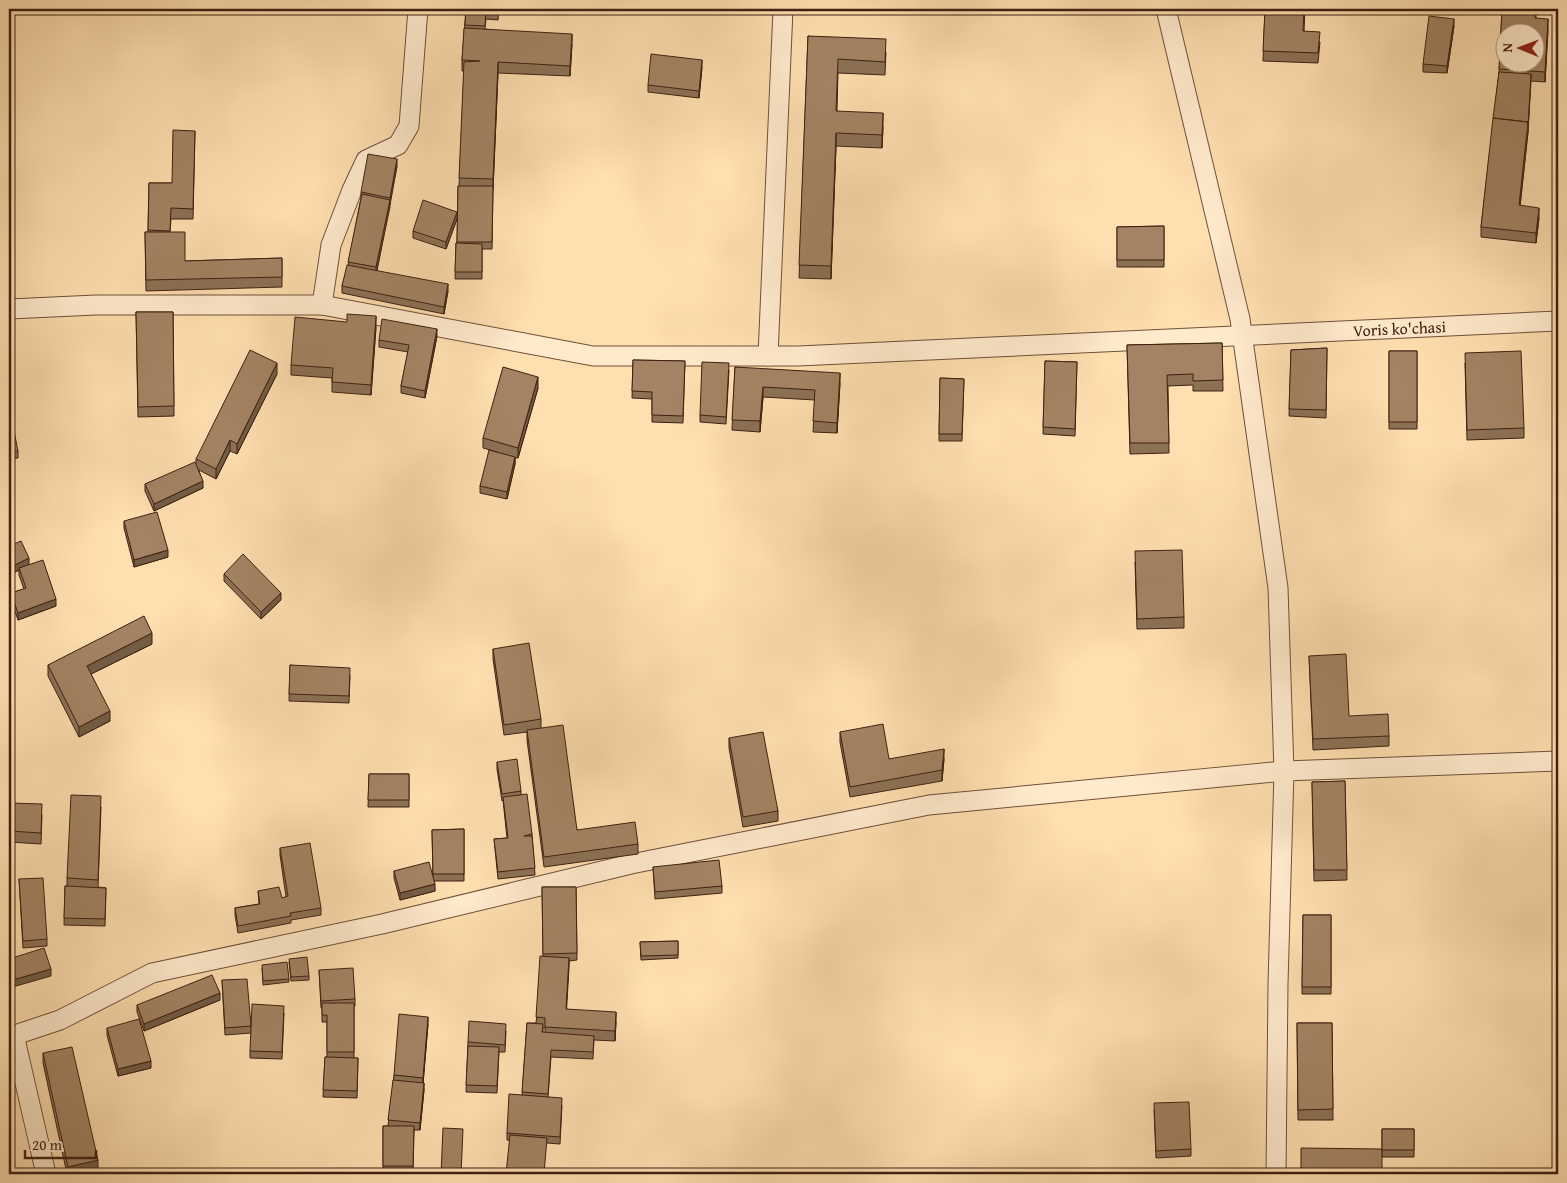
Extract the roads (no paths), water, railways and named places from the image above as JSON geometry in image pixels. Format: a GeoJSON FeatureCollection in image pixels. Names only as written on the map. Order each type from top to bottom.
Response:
{"type":"FeatureCollection","features":[{"type":"Feature","properties":{"kind":"street"},"geometry":{"type":"LineString","coordinates":[[322,305],[331,245],[352,190],[366,160],[398,145],[409,126],[418,9]]}},
{"type":"Feature","properties":{"kind":"street"},"geometry":{"type":"LineString","coordinates":[[768,356],[783,9]]}},
{"type":"Feature","properties":{"kind":"street"},"geometry":{"type":"LineString","coordinates":[[1166,9],[1240,319],[1278,588],[1284,771],[1278,984],[1276,1174]]}},
{"type":"Feature","properties":{"kind":"street","name":"Voris ko'chasi"},"geometry":{"type":"LineString","coordinates":[[9,309],[96,305],[322,305],[593,356],[798,356],[1558,321]]}},
{"type":"Feature","properties":{"kind":"street"},"geometry":{"type":"LineString","coordinates":[[46,1174],[11,1036],[60,1020],[152,973],[382,924],[631,864],[929,805],[1284,771],[1558,761]]}}]}
